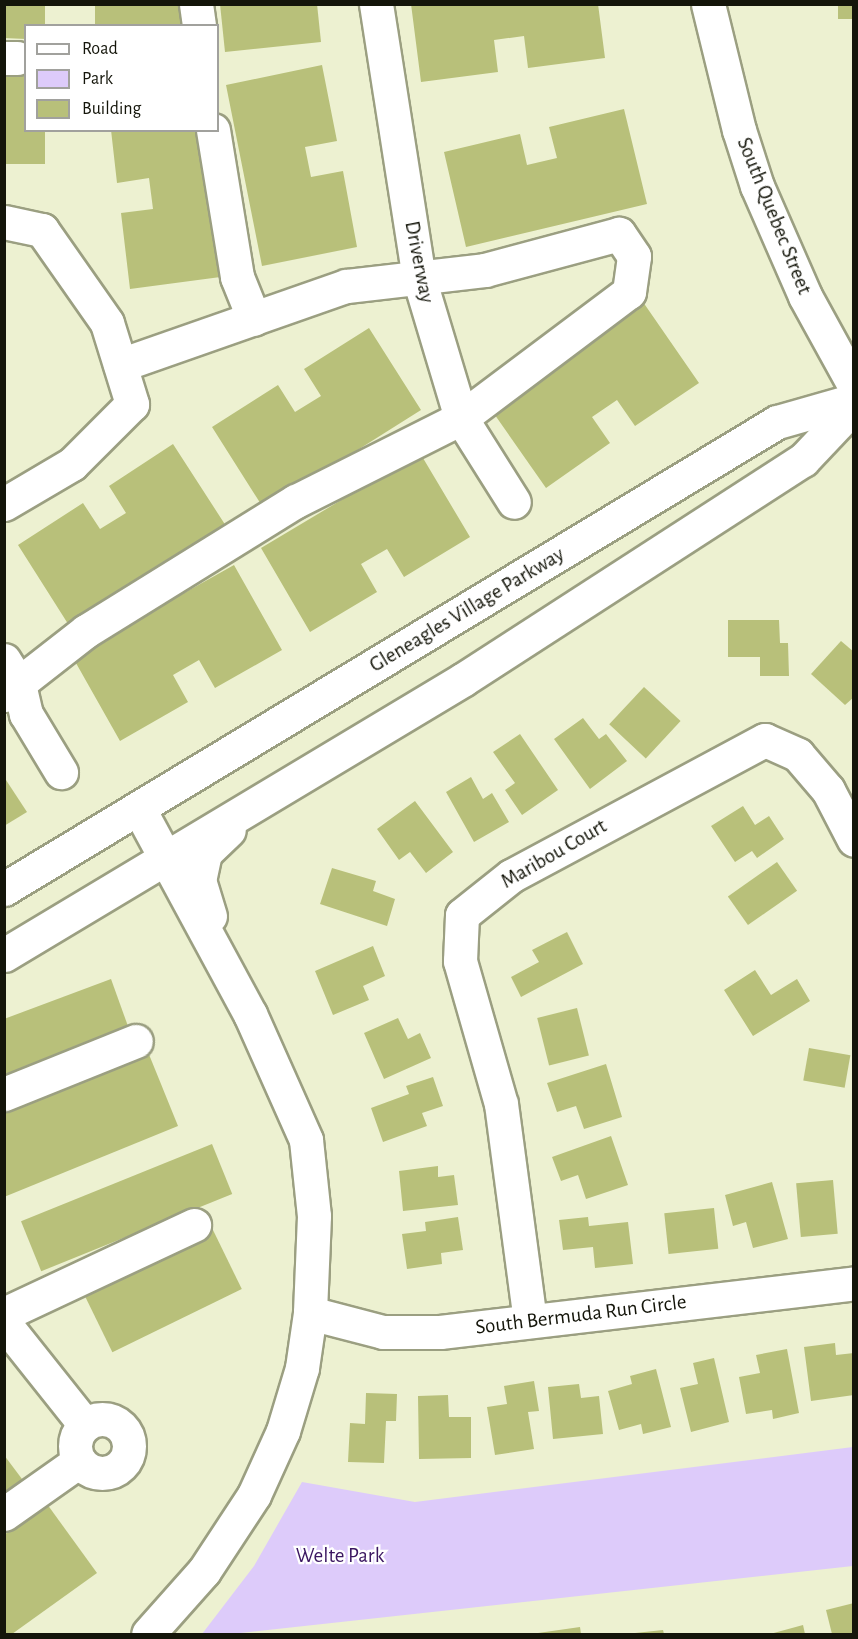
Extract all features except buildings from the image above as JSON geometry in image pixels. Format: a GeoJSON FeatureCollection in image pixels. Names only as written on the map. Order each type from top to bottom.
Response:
{"type":"FeatureCollection","features":[{"type":"Feature","properties":{"kind":"street"},"geometry":{"type":"LineString","coordinates":[[196,4],[199,24]]}},
{"type":"Feature","properties":{"kind":"street","name":"Driverway"},"geometry":{"type":"LineString","coordinates":[[376,4],[419,278],[461,417],[514,501]]}},
{"type":"Feature","properties":{"kind":"street","name":"South Quebec Street"},"geometry":{"type":"LineString","coordinates":[[708,4],[739,130],[757,186],[805,296],[854,385]]}},
{"type":"Feature","properties":{"kind":"street"},"geometry":{"type":"LineString","coordinates":[[213,132],[237,277],[254,319]]}},
{"type":"Feature","properties":{"kind":"street"},"geometry":{"type":"LineString","coordinates":[[4,222],[42,230],[107,323],[132,404],[72,464],[4,504]]}},
{"type":"Feature","properties":{"kind":"street"},"geometry":{"type":"LineString","coordinates":[[61,772],[26,714],[9,680],[296,501],[461,417],[629,292],[634,256],[619,234],[485,270],[346,286],[120,365]]}},
{"type":"Feature","properties":{"kind":"street","name":"Gleneagles Village Parkway"},"geometry":{"type":"LineString","coordinates":[[4,889],[777,422],[854,400]]}},
{"type":"Feature","properties":{"kind":"street"},"geometry":{"type":"LineString","coordinates":[[4,955],[464,679],[803,460],[854,406]]}},
{"type":"Feature","properties":{"kind":"street","name":"Maribou Court"},"geometry":{"type":"LineString","coordinates":[[530,1321],[501,1104],[460,961],[462,915],[511,876],[765,740],[798,755],[828,790],[854,840]]}},
{"type":"Feature","properties":{"kind":"street"},"geometry":{"type":"LineString","coordinates":[[227,972],[199,881],[205,853],[289,782]]}},
{"type":"Feature","properties":{"kind":"street"},"geometry":{"type":"LineString","coordinates":[[139,809],[227,972],[306,1140],[314,1216],[310,1313],[302,1368],[283,1431],[254,1495],[204,1571],[148,1635]]}},
{"type":"Feature","properties":{"kind":"street"},"geometry":{"type":"LineString","coordinates":[[4,1094],[136,1041]]}},
{"type":"Feature","properties":{"kind":"street"},"geometry":{"type":"LineString","coordinates":[[4,1314],[194,1225]]}},
{"type":"Feature","properties":{"kind":"street","name":"South Bermuda Run Circle"},"geometry":{"type":"LineString","coordinates":[[310,1313],[383,1332],[440,1332],[854,1283]]}},
{"type":"Feature","properties":{"kind":"street"},"geometry":{"type":"LineString","coordinates":[[4,1323],[85,1425]]}},
{"type":"Feature","properties":{"kind":"street"},"geometry":{"type":"LineString","coordinates":[[98,1419],[120,1425],[126,1432],[129,1451],[121,1466],[109,1473],[89,1471],[79,1461],[75,1440],[85,1425],[98,1419]]}},
{"type":"Feature","properties":{"kind":"street"},"geometry":{"type":"LineString","coordinates":[[4,1514],[79,1461]]}},
{"type":"Feature","properties":{"kind":"green space","name":"Welte Park"},"geometry":{"type":"Polygon","coordinates":[[[853,1447],[853,1566],[232,1634],[202,1634],[254,1566],[302,1482],[415,1502],[853,1447]]]}}]}
